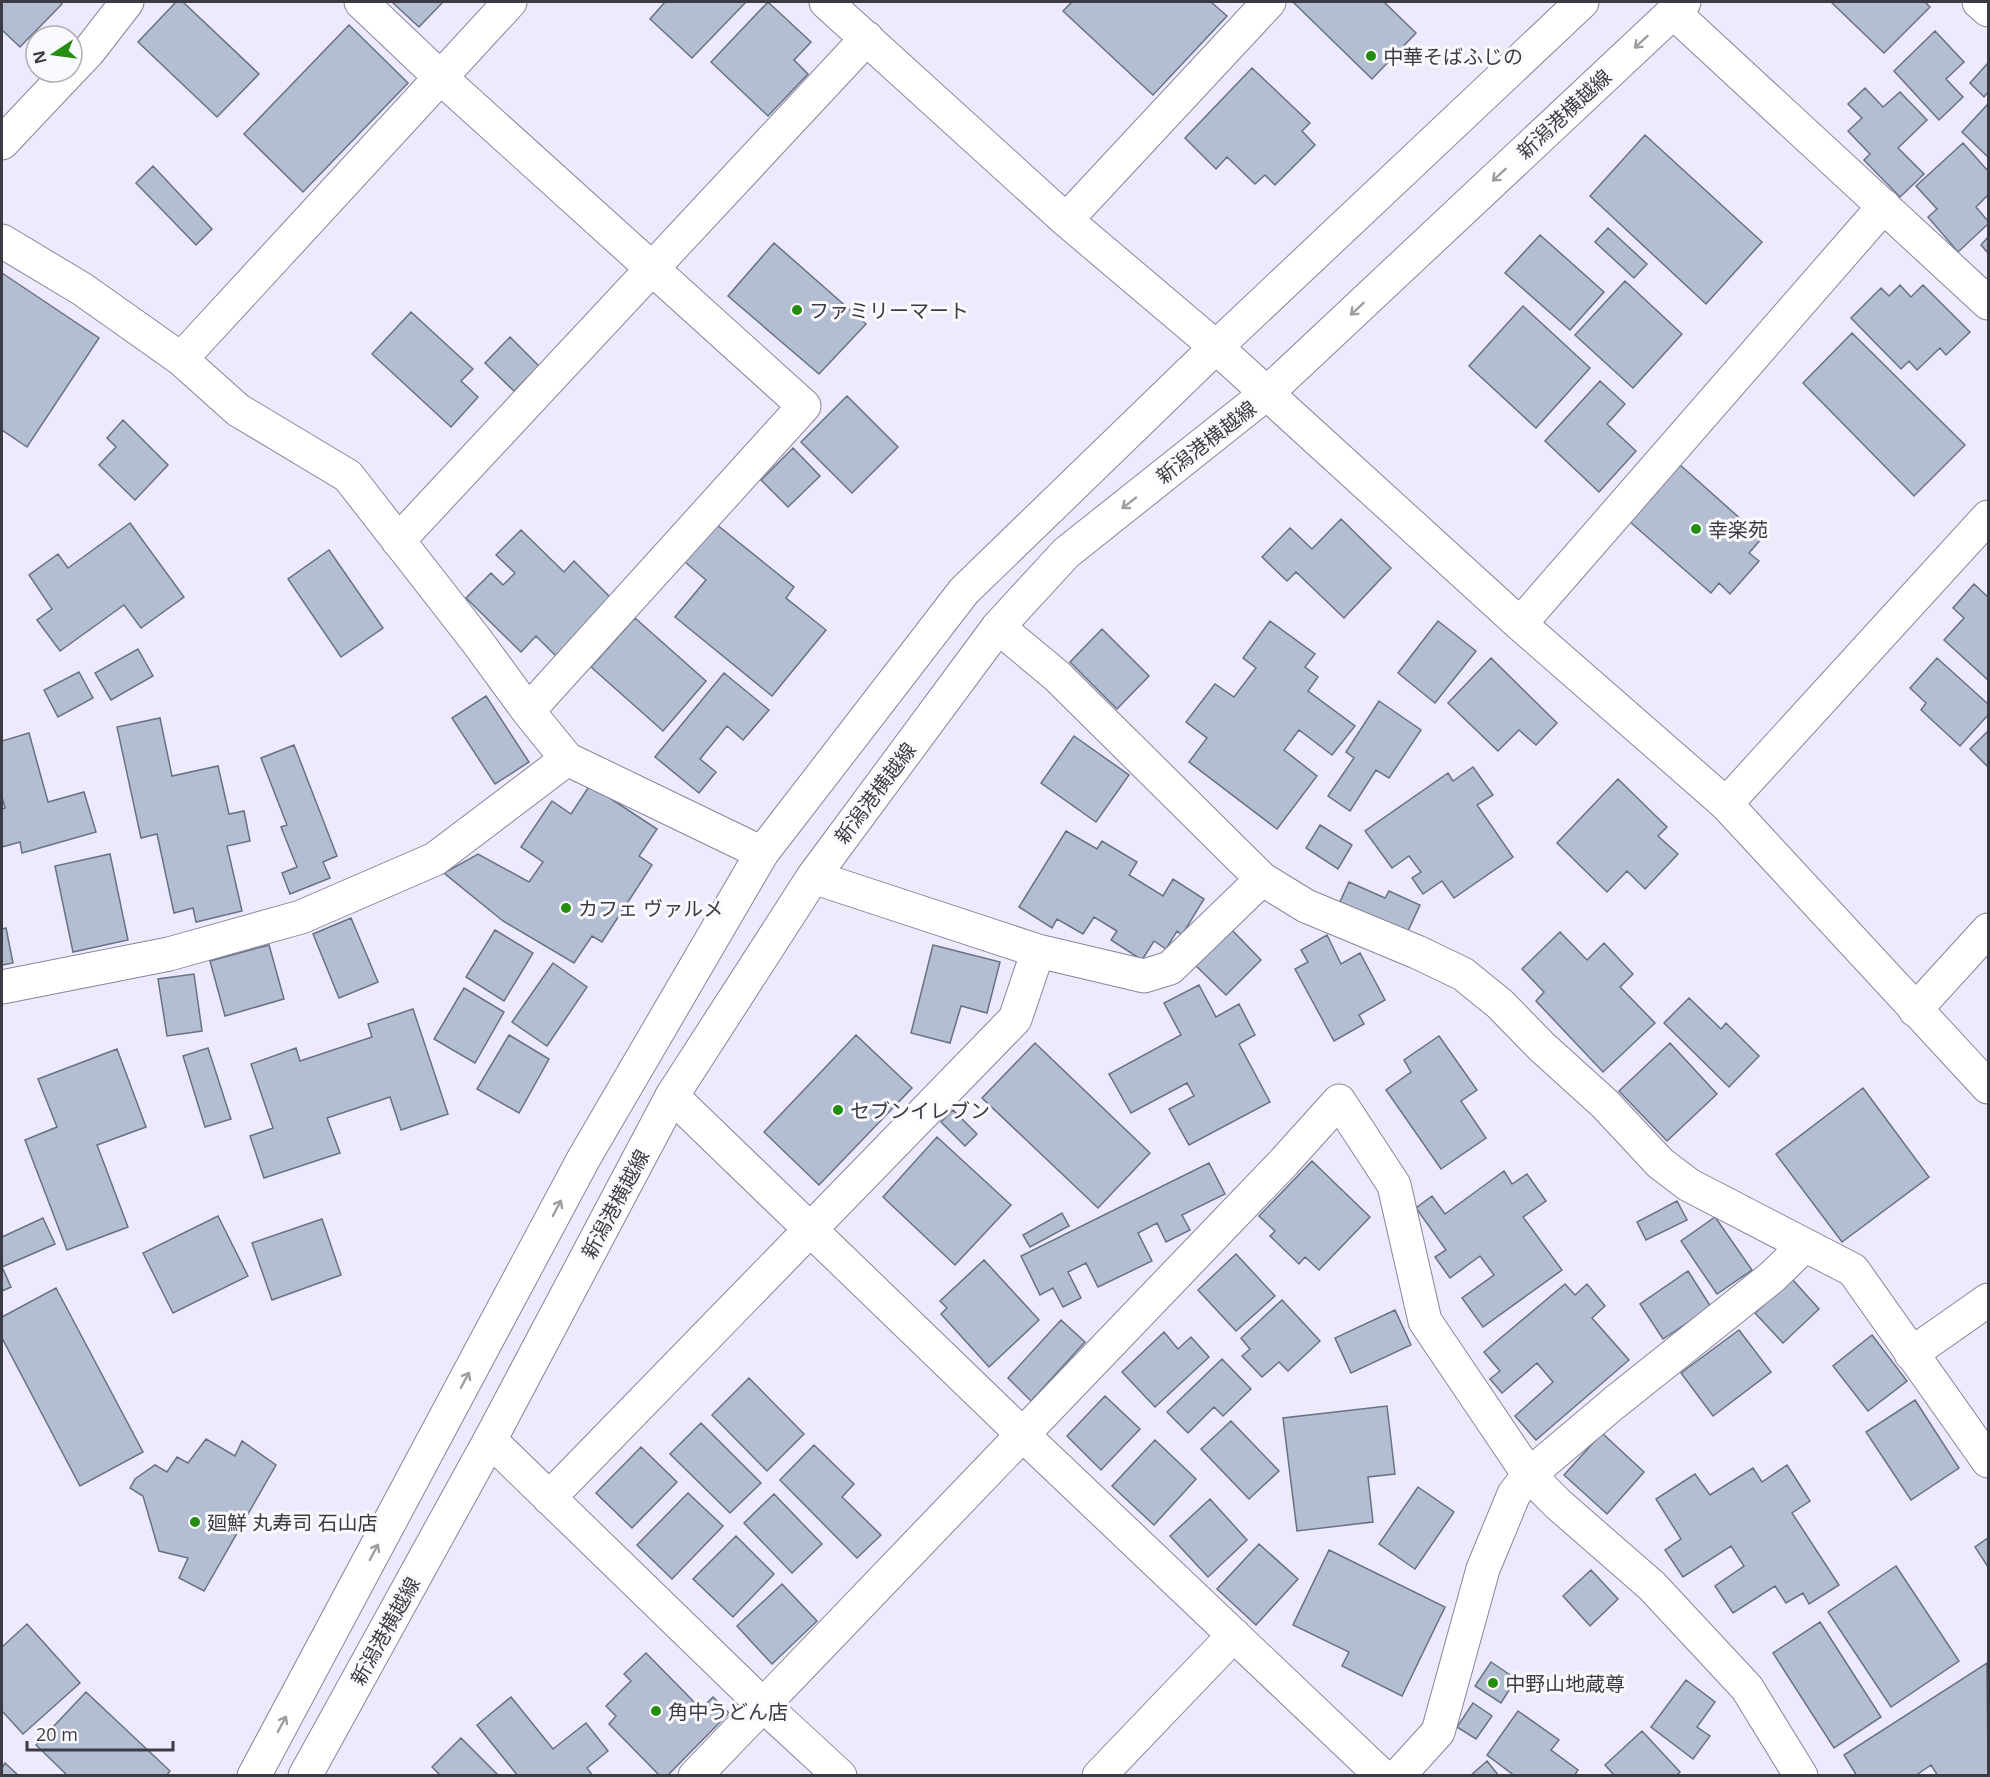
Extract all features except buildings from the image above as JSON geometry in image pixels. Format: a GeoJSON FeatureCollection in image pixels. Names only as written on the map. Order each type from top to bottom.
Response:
{"type":"FeatureCollection","features":[{"type":"Feature","properties":{"kind":"street"},"geometry":{"type":"LineString","coordinates":[[84,57],[128,2]]}},
{"type":"Feature","properties":{"kind":"street"},"geometry":{"type":"LineString","coordinates":[[361,2],[440,77],[804,406],[528,711]]}},
{"type":"Feature","properties":{"kind":"street"},"geometry":{"type":"LineString","coordinates":[[181,359],[510,2]]}},
{"type":"Feature","properties":{"kind":"street"},"geometry":{"type":"LineString","coordinates":[[826,2],[1066,220],[1216,347],[1520,624],[1726,804],[1989,1087]]}},
{"type":"Feature","properties":{"kind":"street"},"geometry":{"type":"LineString","coordinates":[[1066,220],[1269,2]]}},
{"type":"Feature","properties":{"kind":"street"},"geometry":{"type":"LineString","coordinates":[[254,1776],[584,1158],[762,853],[964,591],[1216,347],[1582,2]]}},
{"type":"Feature","properties":{"kind":"street"},"geometry":{"type":"LineString","coordinates":[[1978,2],[1989,10]]}},
{"type":"Feature","properties":{"kind":"street"},"geometry":{"type":"LineString","coordinates":[[1678,7],[1884,206],[1989,303]]}},
{"type":"Feature","properties":{"kind":"street","name":"新潟港横越線"},"geometry":{"type":"LineString","coordinates":[[305,1776],[490,1440],[672,1096],[813,877],[998,627],[1066,553],[1266,394],[1678,7]]}},
{"type":"Feature","properties":{"kind":"street"},"geometry":{"type":"LineString","coordinates":[[398,542],[867,38]]}},
{"type":"Feature","properties":{"kind":"street"},"geometry":{"type":"LineString","coordinates":[[2,143],[59,84]]}},
{"type":"Feature","properties":{"kind":"street"},"geometry":{"type":"LineString","coordinates":[[1520,624],[1884,206]]}},
{"type":"Feature","properties":{"kind":"street"},"geometry":{"type":"LineString","coordinates":[[2,241],[82,289],[181,359],[238,410],[348,476],[567,759],[762,853]]}},
{"type":"Feature","properties":{"kind":"street"},"geometry":{"type":"LineString","coordinates":[[1726,804],[1989,517]]}},
{"type":"Feature","properties":{"kind":"street"},"geometry":{"type":"LineString","coordinates":[[998,627],[1057,676],[1262,879],[1306,906],[1418,952],[1463,974],[1500,1004],[1542,1047],[1605,1104],[1660,1163],[1689,1185],[1853,1270],[1989,1461]]}},
{"type":"Feature","properties":{"kind":"street"},"geometry":{"type":"LineString","coordinates":[[2,987],[169,954],[301,917],[435,860],[567,759]]}},
{"type":"Feature","properties":{"kind":"street"},"geometry":{"type":"LineString","coordinates":[[813,877],[1038,951],[1144,976],[1170,968],[1262,879]]}},
{"type":"Feature","properties":{"kind":"street"},"geometry":{"type":"LineString","coordinates":[[1915,1010],[1989,930]]}},
{"type":"Feature","properties":{"kind":"street"},"geometry":{"type":"LineString","coordinates":[[549,1498],[1015,1019],[1038,951]]}},
{"type":"Feature","properties":{"kind":"street"},"geometry":{"type":"LineString","coordinates":[[672,1096],[1023,1435],[1382,1776]]}},
{"type":"Feature","properties":{"kind":"street"},"geometry":{"type":"LineString","coordinates":[[695,1776],[1284,1162],[1339,1101],[1394,1185],[1425,1321],[1529,1475],[1558,1504],[1652,1586],[1747,1688],[1802,1776]]}},
{"type":"Feature","properties":{"kind":"street"},"geometry":{"type":"LineString","coordinates":[[1398,1776],[1438,1732],[1483,1569],[1514,1494],[1529,1475],[1614,1403],[1772,1277],[1804,1246]]}},
{"type":"Feature","properties":{"kind":"street"},"geometry":{"type":"LineString","coordinates":[[1911,1354],[1989,1300]]}},
{"type":"Feature","properties":{"kind":"street"},"geometry":{"type":"LineString","coordinates":[[490,1440],[763,1706],[840,1776]]}},
{"type":"Feature","properties":{"kind":"street"},"geometry":{"type":"LineString","coordinates":[[1099,1776],[1234,1635]]}},
{"type":"Feature","properties":{"kind":"place","name":"中華そばふじの"},"geometry":{"type":"Point","coordinates":[1371,56]}},
{"type":"Feature","properties":{"kind":"place","name":"ファミリーマート"},"geometry":{"type":"Point","coordinates":[797,310]}},
{"type":"Feature","properties":{"kind":"place","name":"幸楽苑"},"geometry":{"type":"Point","coordinates":[1696,529]}},
{"type":"Feature","properties":{"kind":"place","name":"カフェ ヴァルメ"},"geometry":{"type":"Point","coordinates":[566,908]}},
{"type":"Feature","properties":{"kind":"place","name":"セブンイレブン"},"geometry":{"type":"Point","coordinates":[838,1110]}},
{"type":"Feature","properties":{"kind":"place","name":"廻鮮 丸寿司 石山店"},"geometry":{"type":"Point","coordinates":[195,1522]}},
{"type":"Feature","properties":{"kind":"place","name":"中野山地蔵尊"},"geometry":{"type":"Point","coordinates":[1493,1683]}},
{"type":"Feature","properties":{"kind":"place","name":"角中うどん店"},"geometry":{"type":"Point","coordinates":[656,1711]}}]}
